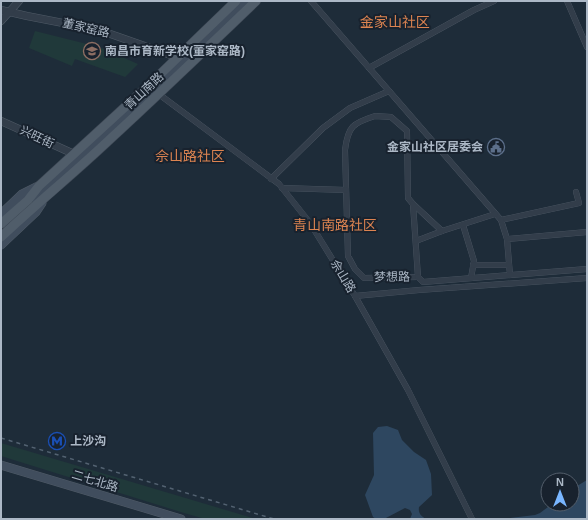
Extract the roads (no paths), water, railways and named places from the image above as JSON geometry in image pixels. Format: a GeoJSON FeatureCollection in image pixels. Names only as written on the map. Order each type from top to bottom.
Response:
{"type":"FeatureCollection","features":[{"type":"Feature","properties":{"kind":"main road","name":"青山南路"},"geometry":{"type":"LineString","coordinates":[[1,214],[22,194],[39,186],[74,154],[153,90],[185,60],[236,1]]}},
{"type":"Feature","properties":{"kind":"main road"},"geometry":{"type":"LineString","coordinates":[[185,60],[246,1]]}},
{"type":"Feature","properties":{"kind":"main road"},"geometry":{"type":"LineString","coordinates":[[185,60],[250,1]]}},
{"type":"Feature","properties":{"kind":"main road","name":"青山南路"},"geometry":{"type":"LineString","coordinates":[[1,245],[36,212],[47,196],[153,90],[185,60],[256,1]]}},
{"type":"Feature","properties":{"kind":"main road"},"geometry":{"type":"LineString","coordinates":[[1,236],[41,190],[153,90]]}},
{"type":"Feature","properties":{"kind":"main road","name":"青山南路"},"geometry":{"type":"LineString","coordinates":[[31,202],[39,186]]}},
{"type":"Feature","properties":{"kind":"main road","name":"青山南路"},"geometry":{"type":"LineString","coordinates":[[31,202],[47,196]]}},
{"type":"Feature","properties":{"kind":"main road"},"geometry":{"type":"LineString","coordinates":[[1,224],[31,202]]}},
{"type":"Feature","properties":{"kind":"main road","name":"二七北路"},"geometry":{"type":"LineString","coordinates":[[1,465],[181,519]]}},
{"type":"Feature","properties":{"kind":"street"},"geometry":{"type":"LineString","coordinates":[[1,21],[19,1]]}},
{"type":"Feature","properties":{"kind":"street"},"geometry":{"type":"LineString","coordinates":[[311,1],[501,220],[507,239],[510,275]]}},
{"type":"Feature","properties":{"kind":"street"},"geometry":{"type":"LineString","coordinates":[[369,68],[474,10],[494,1]]}},
{"type":"Feature","properties":{"kind":"street"},"geometry":{"type":"LineString","coordinates":[[567,1],[587,47]]}},
{"type":"Feature","properties":{"kind":"street","name":"董家窑路"},"geometry":{"type":"LineString","coordinates":[[1,10],[99,30],[185,60]]}},
{"type":"Feature","properties":{"kind":"street","name":"佘山路"},"geometry":{"type":"LineString","coordinates":[[153,90],[282,188],[310,223],[355,296],[408,390],[471,516]]}},
{"type":"Feature","properties":{"kind":"street"},"geometry":{"type":"LineString","coordinates":[[271,179],[323,128],[350,108],[389,91]]}},
{"type":"Feature","properties":{"kind":"street","name":"梦想路"},"geometry":{"type":"LineString","coordinates":[[375,116],[391,117],[407,131],[408,198],[413,204],[418,277],[364,278],[355,269],[348,256],[345,150],[347,136],[352,126],[361,120],[375,116]]}},
{"type":"Feature","properties":{"kind":"street","name":"兴旺街"},"geometry":{"type":"LineString","coordinates":[[1,121],[74,154]]}},
{"type":"Feature","properties":{"kind":"street"},"geometry":{"type":"LineString","coordinates":[[282,188],[346,190]]}},
{"type":"Feature","properties":{"kind":"street"},"geometry":{"type":"LineString","coordinates":[[501,220],[579,203],[576,192]]}},
{"type":"Feature","properties":{"kind":"street"},"geometry":{"type":"LineString","coordinates":[[413,204],[442,231]]}},
{"type":"Feature","properties":{"kind":"street"},"geometry":{"type":"LineString","coordinates":[[416,241],[495,214]]}},
{"type":"Feature","properties":{"kind":"street"},"geometry":{"type":"LineString","coordinates":[[462,225],[474,261],[471,278]]}},
{"type":"Feature","properties":{"kind":"street"},"geometry":{"type":"LineString","coordinates":[[507,239],[587,232]]}},
{"type":"Feature","properties":{"kind":"street"},"geometry":{"type":"LineString","coordinates":[[473,265],[509,265]]}},
{"type":"Feature","properties":{"kind":"street"},"geometry":{"type":"LineString","coordinates":[[418,277],[423,282],[587,269]]}},
{"type":"Feature","properties":{"kind":"street"},"geometry":{"type":"LineString","coordinates":[[418,277],[419,290]]}},
{"type":"Feature","properties":{"kind":"street"},"geometry":{"type":"LineString","coordinates":[[355,296],[587,278]]}},
{"type":"Feature","properties":{"kind":"water"},"geometry":{"type":"Polygon","coordinates":[[[387,426],[398,430],[402,440],[414,452],[426,460],[431,474],[432,495],[419,507],[419,511],[420,514],[426,519],[410,519],[412,514],[410,510],[405,508],[384,519],[376,519],[373,517],[365,495],[374,475],[373,433],[378,427],[387,426]]]}},
{"type":"Feature","properties":{"kind":"water"},"geometry":{"type":"Polygon","coordinates":[[[587,480],[587,519],[501,519],[535,515],[541,512],[580,512],[580,484],[587,480]]]}},
{"type":"Feature","properties":{"kind":"railway"},"geometry":{"type":"LineString","coordinates":[[1,438],[274,519]]}},
{"type":"Feature","properties":{"kind":"place","name":"南昌市育新学校(董家窑路)"},"geometry":{"type":"Point","coordinates":[92,51]}},
{"type":"Feature","properties":{"kind":"place","name":"金家山社区居委会"},"geometry":{"type":"Point","coordinates":[496,147]}},
{"type":"Feature","properties":{"kind":"place","name":"上沙沟"},"geometry":{"type":"Point","coordinates":[57,441]}},
{"type":"Feature","properties":{"kind":"district","name":"金家山社区"},"geometry":{"type":"Point","coordinates":[395,22]}},
{"type":"Feature","properties":{"kind":"district","name":"佘山路社区"},"geometry":{"type":"Point","coordinates":[190,156]}},
{"type":"Feature","properties":{"kind":"district","name":"青山南路社区"},"geometry":{"type":"Point","coordinates":[335,225]}}]}
